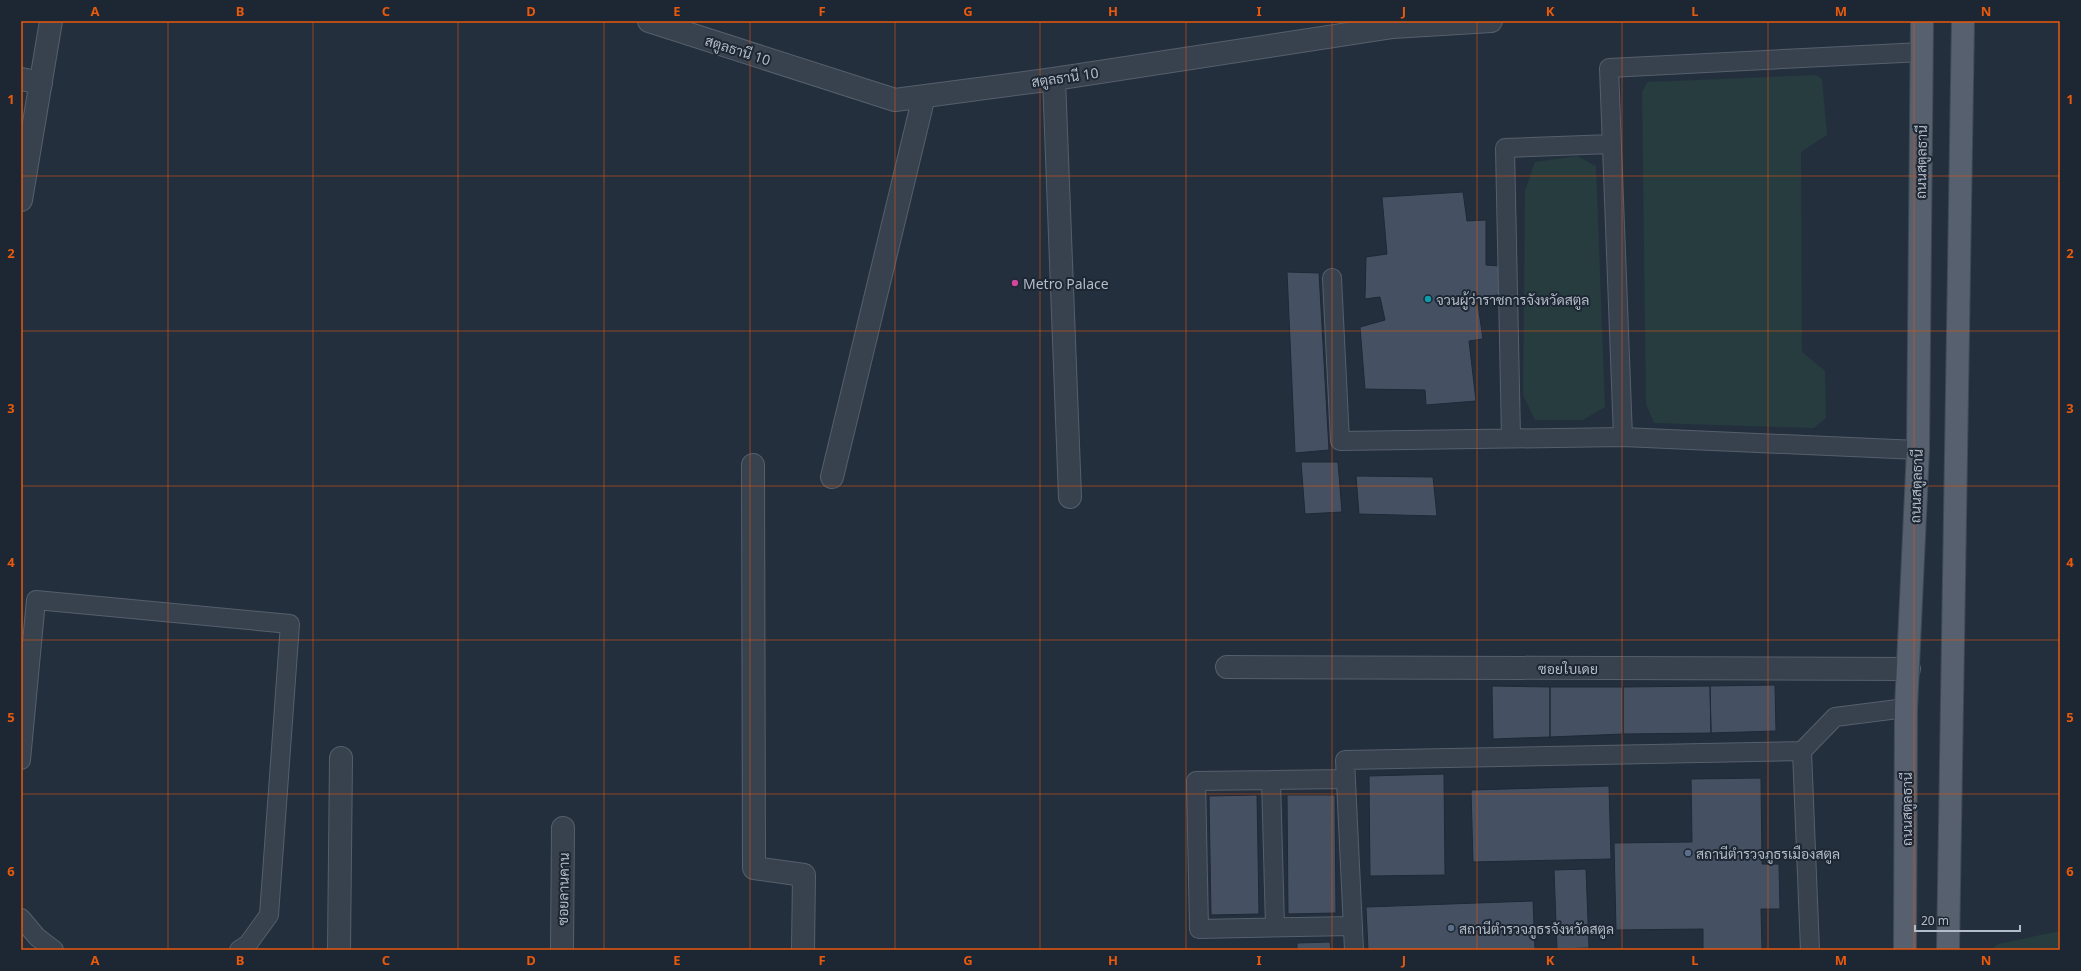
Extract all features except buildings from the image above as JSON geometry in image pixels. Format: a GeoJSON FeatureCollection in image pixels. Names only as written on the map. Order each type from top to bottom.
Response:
{"type":"FeatureCollection","features":[{"type":"Feature","properties":{"kind":"main road","name":"ถนนสตูลธานี"},"geometry":{"type":"LineString","coordinates":[[1905,950],[1906,708],[1918,450],[1922,21]]}},
{"type":"Feature","properties":{"kind":"main road"},"geometry":{"type":"LineString","coordinates":[[1948,950],[1963,21]]}},
{"type":"Feature","properties":{"kind":"street"},"geometry":{"type":"LineString","coordinates":[[21,200],[31,81],[51,21]]}},
{"type":"Feature","properties":{"kind":"street","name":"สตูลธานี 10"},"geometry":{"type":"LineString","coordinates":[[649,21],[895,100],[1054,80],[1392,24],[1491,21]]}},
{"type":"Feature","properties":{"kind":"street"},"geometry":{"type":"LineString","coordinates":[[1054,80],[1070,497]]}},
{"type":"Feature","properties":{"kind":"street"},"geometry":{"type":"LineString","coordinates":[[832,477],[924,96]]}},
{"type":"Feature","properties":{"kind":"street"},"geometry":{"type":"LineString","coordinates":[[753,465],[754,868],[804,875],[803,950]]}},
{"type":"Feature","properties":{"kind":"street","name":"ซอยใบเดย"},"geometry":{"type":"LineString","coordinates":[[1227,667],[1909,669]]}},
{"type":"Feature","properties":{"kind":"street"},"geometry":{"type":"LineString","coordinates":[[340,950],[341,758]]}},
{"type":"Feature","properties":{"kind":"street","name":"ซอยลานคาน"},"geometry":{"type":"LineString","coordinates":[[562,950],[563,828]]}},
{"type":"Feature","properties":{"kind":"lane"},"geometry":{"type":"LineString","coordinates":[[1624,437],[1609,68],[1922,52]]}},
{"type":"Feature","properties":{"kind":"lane"},"geometry":{"type":"LineString","coordinates":[[1511,437],[1505,148],[1611,144]]}},
{"type":"Feature","properties":{"kind":"lane"},"geometry":{"type":"LineString","coordinates":[[1332,278],[1340,442],[1511,437],[1624,437],[1918,450]]}},
{"type":"Feature","properties":{"kind":"lane"},"geometry":{"type":"LineString","coordinates":[[21,760],[36,600],[290,624],[269,915],[248,944],[239,950]]}},
{"type":"Feature","properties":{"kind":"lane"},"geometry":{"type":"LineString","coordinates":[[1354,950],[1345,760],[1802,751],[1835,717],[1906,708]]}},
{"type":"Feature","properties":{"kind":"lane"},"geometry":{"type":"LineString","coordinates":[[1802,751],[1810,950]]}},
{"type":"Feature","properties":{"kind":"lane"},"geometry":{"type":"LineString","coordinates":[[1345,779],[1196,781],[1199,929],[1353,926]]}},
{"type":"Feature","properties":{"kind":"lane"},"geometry":{"type":"LineString","coordinates":[[1271,780],[1274,927]]}},
{"type":"Feature","properties":{"kind":"lane"},"geometry":{"type":"LineString","coordinates":[[21,918],[37,937],[54,950]]}},
{"type":"Feature","properties":{"kind":"green space"},"geometry":{"type":"Polygon","coordinates":[[[1816,75],[1822,79],[1827,135],[1801,152],[1802,352],[1825,371],[1826,418],[1814,428],[1654,423],[1646,404],[1642,91],[1648,82],[1816,75]]]}},
{"type":"Feature","properties":{"kind":"green space"},"geometry":{"type":"Polygon","coordinates":[[[1577,156],[1596,166],[1605,407],[1583,420],[1535,420],[1523,395],[1525,191],[1535,162],[1577,156]]]}},
{"type":"Feature","properties":{"kind":"green space"},"geometry":{"type":"Polygon","coordinates":[[[2060,931],[2060,950],[1991,950],[1998,944],[2060,931]]]}},
{"type":"Feature","properties":{"kind":"place","name":"Metro Palace"},"geometry":{"type":"Point","coordinates":[1015,283]}},
{"type":"Feature","properties":{"kind":"place","name":"จวนผู้ว่าราชการจังหวัดสตูล"},"geometry":{"type":"Point","coordinates":[1428,299]}},
{"type":"Feature","properties":{"kind":"place","name":"สถานีตำรวจภูธรเมืองสตูล"},"geometry":{"type":"Point","coordinates":[1688,853]}},
{"type":"Feature","properties":{"kind":"place","name":"สถานีตำรวจภูธรจังหวัดสตูล"},"geometry":{"type":"Point","coordinates":[1451,928]}}]}
